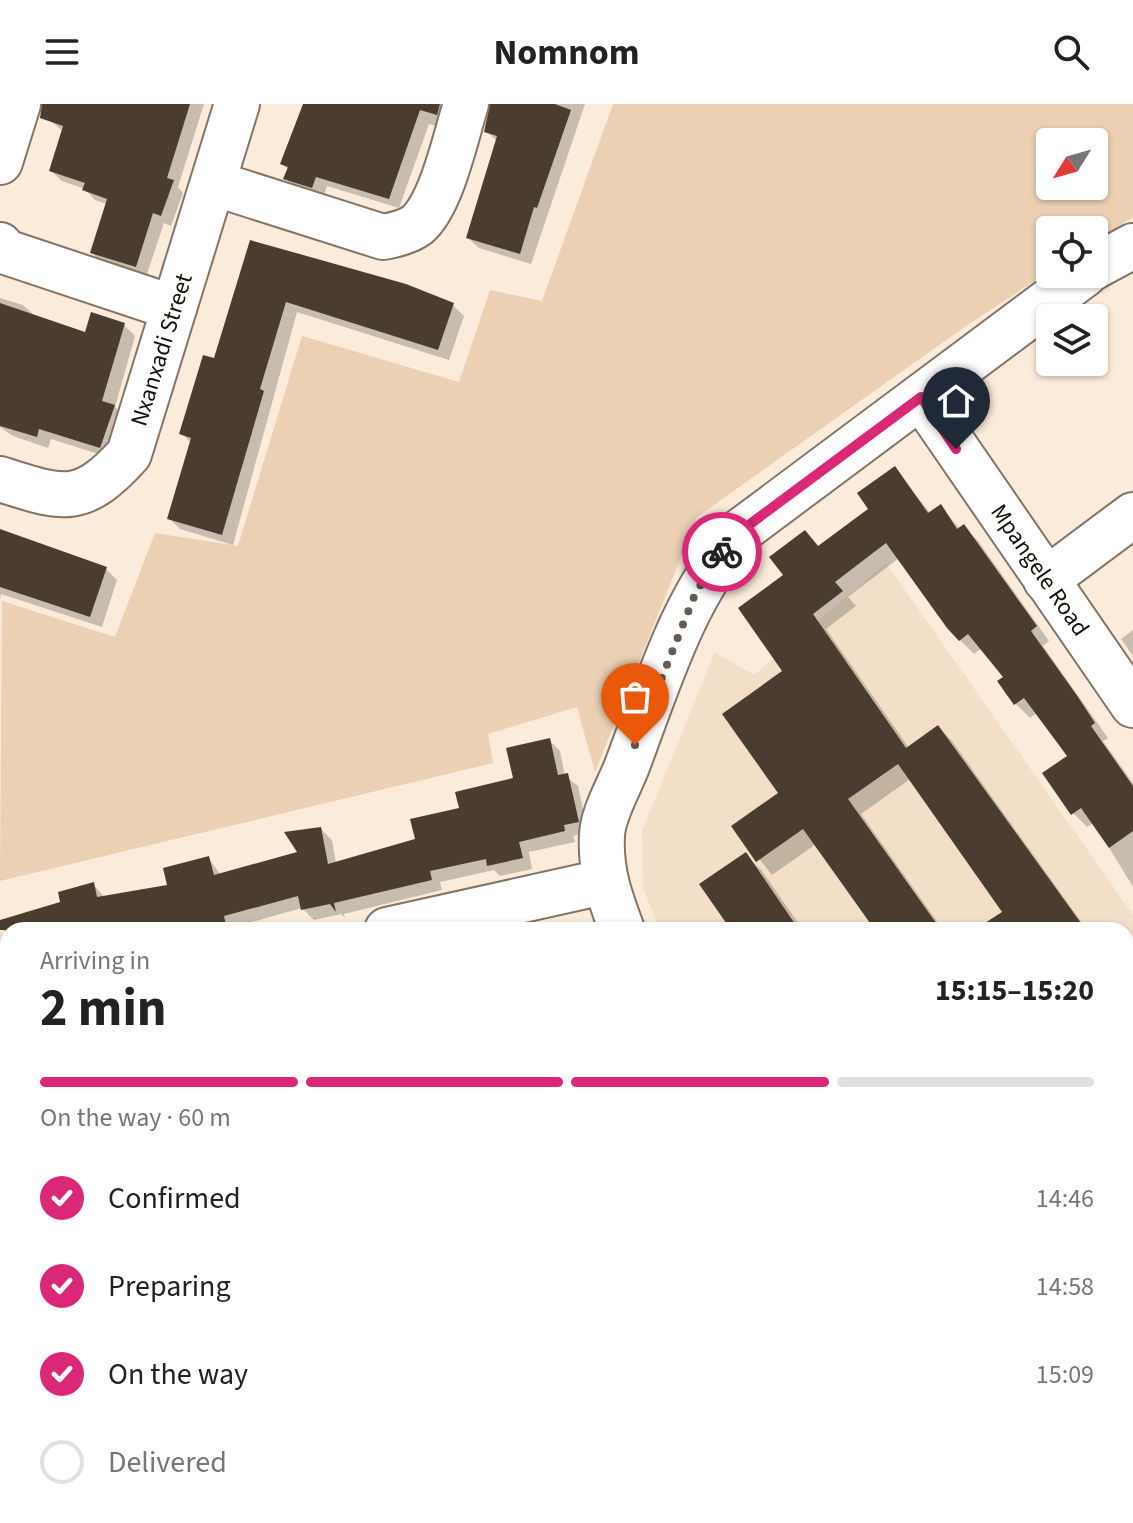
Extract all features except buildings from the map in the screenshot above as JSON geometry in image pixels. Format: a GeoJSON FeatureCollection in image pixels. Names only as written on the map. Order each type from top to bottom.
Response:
{"type":"FeatureCollection","features":[{"type":"Feature","properties":{"kind":"street"},"geometry":{"type":"LineString","coordinates":[[0,162],[18,104]]}},
{"type":"Feature","properties":{"kind":"street","name":"Nxanxadi Street"},"geometry":{"type":"LineString","coordinates":[[0,479],[45,494],[68,496],[92,489],[112,474],[129,454],[237,104]]}},
{"type":"Feature","properties":{"kind":"street"},"geometry":{"type":"LineString","coordinates":[[213,183],[383,237],[401,233],[417,225],[431,208],[466,104]]}},
{"type":"Feature","properties":{"kind":"street"},"geometry":{"type":"LineString","coordinates":[[0,245],[6,252],[174,308]]}},
{"type":"Feature","properties":{"kind":"street"},"geometry":{"type":"LineString","coordinates":[[1108,259],[1133,246]]}},
{"type":"Feature","properties":{"kind":"street"},"geometry":{"type":"LineString","coordinates":[[619,922],[603,882],[602,832],[668,658],[696,592],[717,557],[742,530],[1066,288]]}},
{"type":"Feature","properties":{"kind":"street","name":"Mpangele Road"},"geometry":{"type":"LineString","coordinates":[[921,397],[1133,705]]}},
{"type":"Feature","properties":{"kind":"street"},"geometry":{"type":"LineString","coordinates":[[1046,580],[1133,515]]}},
{"type":"Feature","properties":{"kind":"street"},"geometry":{"type":"LineString","coordinates":[[423,922],[603,882]]}},
{"type":"Feature","properties":{"kind":"shaded area"},"geometry":{"type":"Polygon","coordinates":[[[613,104],[1133,104],[1133,217],[1108,233],[1108,216],[1036,216],[1036,280],[966,326],[697,517],[595,772],[577,707],[488,734],[493,763],[0,881],[2,601],[115,637],[155,533],[238,546],[302,336],[459,382],[490,290],[542,301],[613,104]]]}},
{"type":"Feature","properties":{"kind":"shaded area"},"geometry":{"type":"Polygon","coordinates":[[[886,563],[1133,915],[1133,922],[657,922],[643,888],[642,831],[715,652],[754,675],[886,563]]]}},
{"type":"Feature","properties":{"kind":"way so far"},"geometry":{"type":"LineString","coordinates":[[635,745],[696,592],[722,552]]}},
{"type":"Feature","properties":{"kind":"route"},"geometry":{"type":"LineString","coordinates":[[722,552],[742,530],[921,397],[956,449]]}}]}
